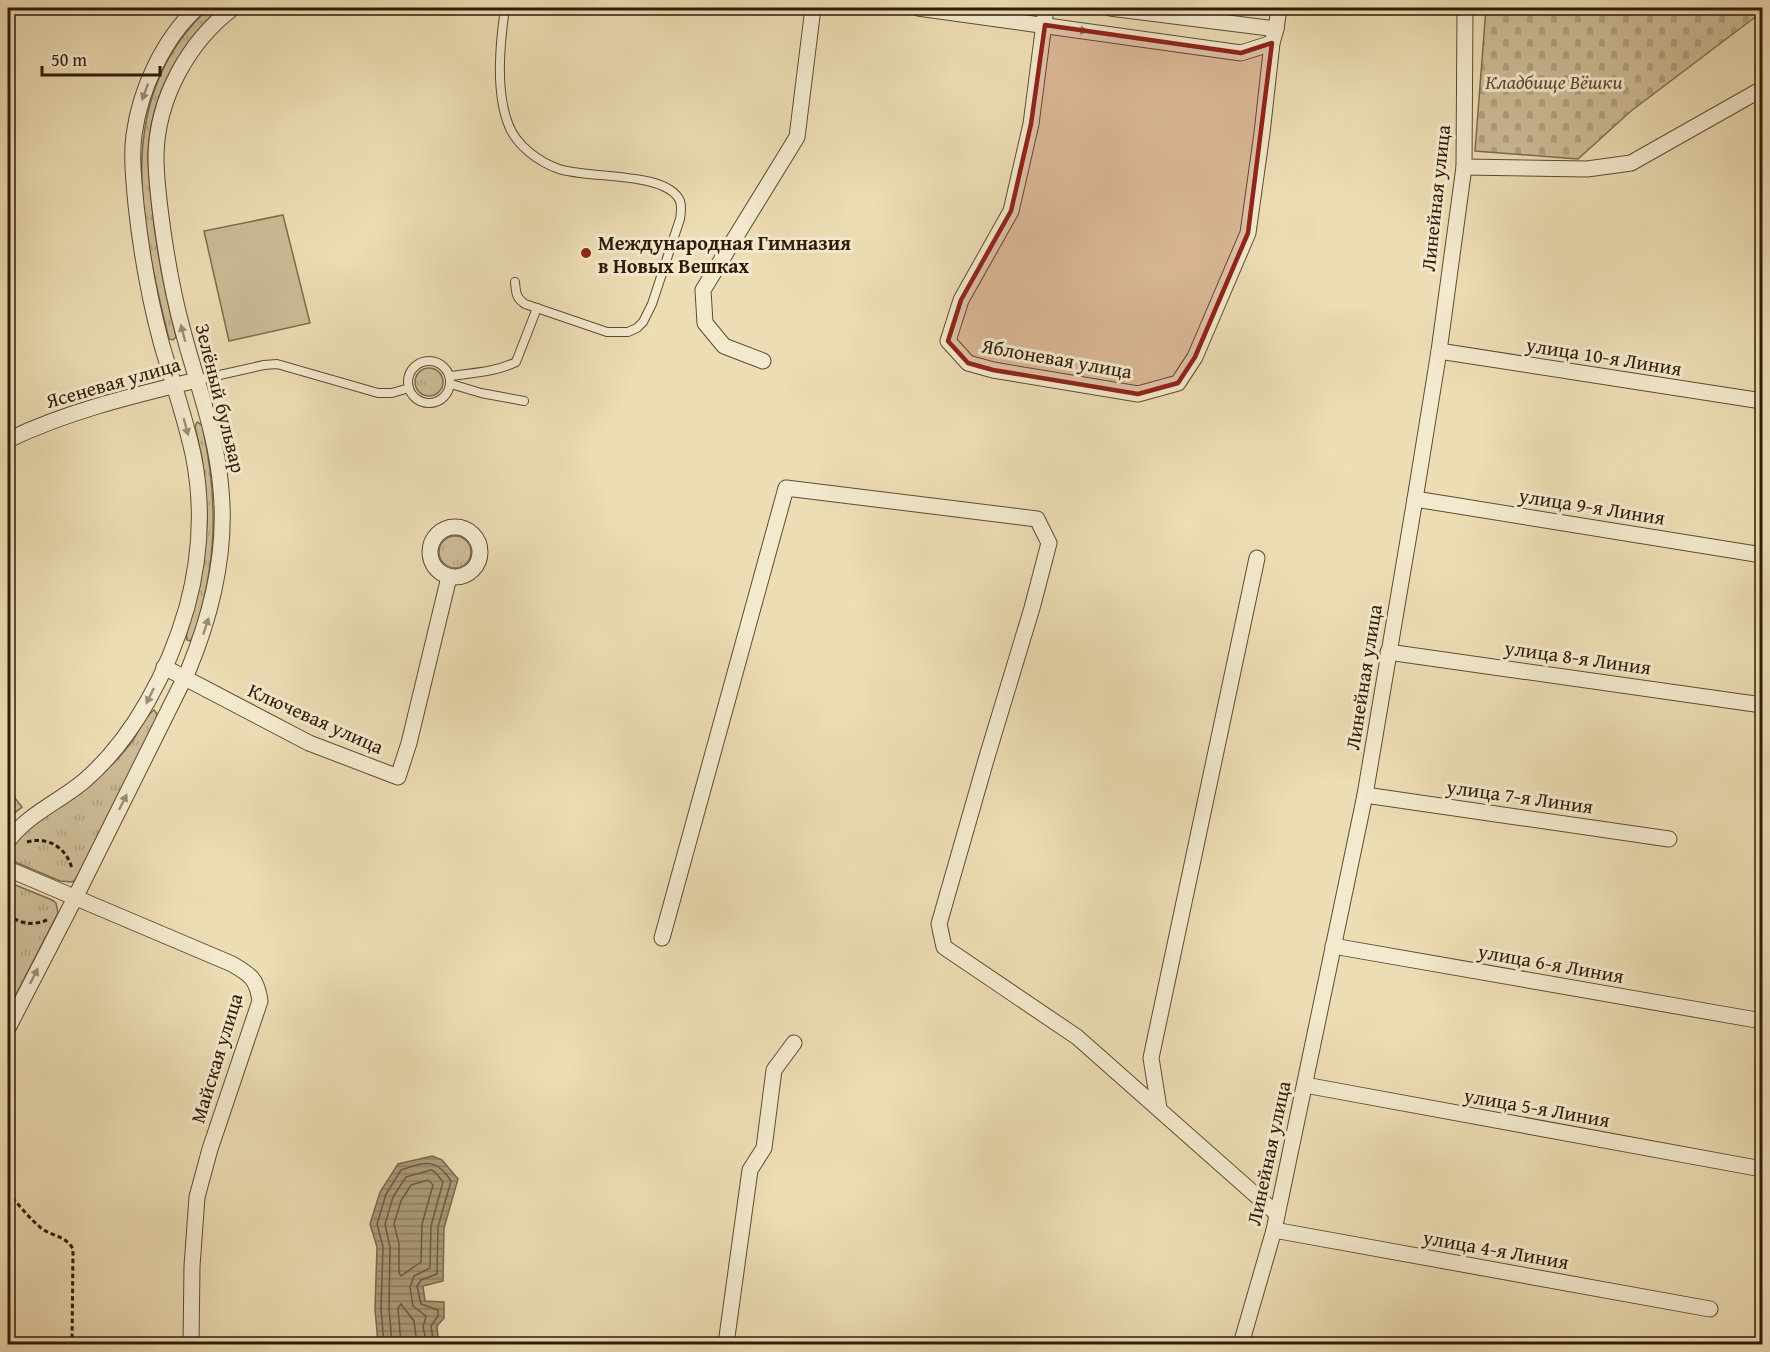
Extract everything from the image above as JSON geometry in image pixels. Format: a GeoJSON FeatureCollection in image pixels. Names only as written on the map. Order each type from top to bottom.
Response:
{"type":"FeatureCollection","features":[{"type":"Feature","properties":{"kind":"street","name":"Зелёный бульвар"},"geometry":{"type":"LineString","coordinates":[[8,841],[28,819],[81,783],[113,752],[138,719],[164,667],[189,600],[197,554],[199,524],[194,460],[149,293],[138,219],[133,154],[138,116],[152,73],[178,29],[197,8]]}},
{"type":"Feature","properties":{"kind":"street","name":"Зелёный бульвар"},"geometry":{"type":"LineString","coordinates":[[8,1028],[71,897],[185,678],[209,614],[221,556],[222,490],[217,456],[172,288],[157,174],[158,138],[165,104],[184,62],[211,27],[233,8]]}},
{"type":"Feature","properties":{"kind":"street"},"geometry":{"type":"LineString","coordinates":[[763,361],[724,346],[705,323],[703,290],[797,137],[813,8]]}},
{"type":"Feature","properties":{"kind":"street"},"geometry":{"type":"LineString","coordinates":[[918,8],[1241,53],[1274,36]]}},
{"type":"Feature","properties":{"kind":"street"},"geometry":{"type":"LineString","coordinates":[[1045,26],[1047,8]]}},
{"type":"Feature","properties":{"kind":"street"},"geometry":{"type":"LineString","coordinates":[[1110,8],[1274,36]]}},
{"type":"Feature","properties":{"kind":"street"},"geometry":{"type":"LineString","coordinates":[[1274,36],[1279,8]]}},
{"type":"Feature","properties":{"kind":"street","name":"Линейная улица"},"geometry":{"type":"LineString","coordinates":[[1241,1344],[1274,1230],[1365,795],[1415,499],[1439,351],[1464,167],[1466,8]]}},
{"type":"Feature","properties":{"kind":"street","name":"Яблоневая улица"},"geometry":{"type":"LineString","coordinates":[[1045,26],[1031,124],[1011,211],[961,300],[948,341],[968,363],[993,370],[1138,394],[1178,383],[1195,357],[1248,233],[1274,36]]}},
{"type":"Feature","properties":{"kind":"street"},"geometry":{"type":"LineString","coordinates":[[1464,167],[1587,169],[1631,163],[1762,89]]}},
{"type":"Feature","properties":{"kind":"street","name":"улица 10-я Линия"},"geometry":{"type":"LineString","coordinates":[[1439,351],[1762,401]]}},
{"type":"Feature","properties":{"kind":"street","name":"Ясеневая улица"},"geometry":{"type":"LineString","coordinates":[[8,440],[64,416],[197,380]]}},
{"type":"Feature","properties":{"kind":"street"},"geometry":{"type":"LineString","coordinates":[[662,938],[786,488],[1037,519],[1049,543],[939,924],[944,947],[1077,1037],[1277,1214]]}},
{"type":"Feature","properties":{"kind":"street","name":"улица 9-я Линия"},"geometry":{"type":"LineString","coordinates":[[1415,499],[1762,555]]}},
{"type":"Feature","properties":{"kind":"street"},"geometry":{"type":"LineString","coordinates":[[1159,1108],[1151,1058],[1257,558]]}},
{"type":"Feature","properties":{"kind":"street","name":"Ключевая улица"},"geometry":{"type":"LineString","coordinates":[[164,667],[309,743],[398,777],[410,743],[449,577]]}},
{"type":"Feature","properties":{"kind":"street","name":"улица 8-я Линия"},"geometry":{"type":"LineString","coordinates":[[1388,652],[1762,705]]}},
{"type":"Feature","properties":{"kind":"street","name":"улица 7-я Линия"},"geometry":{"type":"LineString","coordinates":[[1365,795],[1669,839]]}},
{"type":"Feature","properties":{"kind":"street","name":"Майская улица"},"geometry":{"type":"LineString","coordinates":[[8,869],[232,964],[249,974],[258,986],[260,1001],[210,1149],[197,1197],[191,1344]]}},
{"type":"Feature","properties":{"kind":"street","name":"улица 6-я Линия"},"geometry":{"type":"LineString","coordinates":[[1333,946],[1762,1021]]}},
{"type":"Feature","properties":{"kind":"street"},"geometry":{"type":"LineString","coordinates":[[726,1344],[750,1170],[764,1148],[774,1070],[794,1043]]}},
{"type":"Feature","properties":{"kind":"street","name":"улица 5-я Линия"},"geometry":{"type":"LineString","coordinates":[[1305,1086],[1762,1170]]}},
{"type":"Feature","properties":{"kind":"street","name":"улица 4-я Линия"},"geometry":{"type":"LineString","coordinates":[[1274,1230],[1710,1309]]}},
{"type":"Feature","properties":{"kind":"lane"},"geometry":{"type":"LineString","coordinates":[[505,8],[501,38],[501,97],[509,127],[525,148],[546,164],[570,172],[660,184],[674,193],[681,208],[680,219],[652,304],[643,322],[637,328],[628,332],[607,332],[537,308],[519,300],[515,282]]}},
{"type":"Feature","properties":{"kind":"lane"},"geometry":{"type":"LineString","coordinates":[[450,380],[516,362],[537,308]]}},
{"type":"Feature","properties":{"kind":"lane"},"geometry":{"type":"LineString","coordinates":[[423,362],[439,363],[446,368],[450,380],[448,392],[436,402],[420,401],[413,396],[409,388],[408,380],[411,372],[423,362]]}},
{"type":"Feature","properties":{"kind":"lane"},"geometry":{"type":"LineString","coordinates":[[197,380],[264,364],[277,364],[378,393],[392,393],[409,388]]}},
{"type":"Feature","properties":{"kind":"lane"},"geometry":{"type":"LineString","coordinates":[[450,380],[481,393],[524,401]]}},
{"type":"Feature","properties":{"kind":"path"},"geometry":{"type":"LineString","coordinates":[[24,844],[44,840],[57,845],[66,854],[72,866],[71,897]]}},
{"type":"Feature","properties":{"kind":"path"},"geometry":{"type":"LineString","coordinates":[[8,914],[13,919],[26,924],[40,923],[52,918]]}},
{"type":"Feature","properties":{"kind":"path"},"geometry":{"type":"LineString","coordinates":[[8,1192],[43,1230],[69,1241],[73,1249],[72,1344]]}},
{"type":"Feature","properties":{"kind":"highlighted area"},"geometry":{"type":"Polygon","coordinates":[[[1045,25],[1241,53],[1272,43],[1248,233],[1195,357],[1178,383],[1138,394],[993,370],[968,363],[948,341],[961,300],[1011,211],[1031,124],[1045,25]]]}},
{"type":"Feature","properties":{"kind":"green space"},"geometry":{"type":"Polygon","coordinates":[[[209,8],[220,8],[191,39],[169,74],[160,94],[150,135],[148,169],[161,272],[176,337],[173,340],[169,339],[159,296],[144,208],[142,164],[146,122],[157,81],[178,43],[209,8]]]}},
{"type":"Feature","properties":{"kind":"green space","name":"Кладбище Вёшки"},"geometry":{"type":"Polygon","coordinates":[[[1486,8],[1762,8],[1762,12],[1631,111],[1578,159],[1475,151],[1486,8]]]}},
{"type":"Feature","properties":{"kind":"green space"},"geometry":{"type":"Polygon","coordinates":[[[283,215],[310,323],[229,341],[204,231],[283,215]]]}},
{"type":"Feature","properties":{"kind":"green space"},"geometry":{"type":"Polygon","coordinates":[[[429,368],[439,372],[443,382],[439,392],[429,396],[419,392],[415,382],[419,372],[429,368]]]}},
{"type":"Feature","properties":{"kind":"green space"},"geometry":{"type":"Polygon","coordinates":[[[197,422],[202,425],[211,480],[213,533],[207,585],[193,638],[190,641],[186,636],[200,585],[207,524],[202,458],[195,427],[197,422]]]}},
{"type":"Feature","properties":{"kind":"green space"},"geometry":{"type":"Polygon","coordinates":[[[455,536],[466,541],[471,552],[466,563],[455,568],[444,563],[439,552],[444,541],[455,536]]]}},
{"type":"Feature","properties":{"kind":"green space"},"geometry":{"type":"Polygon","coordinates":[[[154,710],[157,714],[156,719],[76,879],[72,882],[60,881],[15,862],[11,853],[23,833],[44,816],[79,794],[100,776],[128,747],[154,710]]]}},
{"type":"Feature","properties":{"kind":"green space"},"geometry":{"type":"Polygon","coordinates":[[[8,789],[22,807],[8,818],[8,789]]]}},
{"type":"Feature","properties":{"kind":"green space"},"geometry":{"type":"Polygon","coordinates":[[[8,882],[52,900],[56,903],[58,913],[8,1010],[8,882]]]}},
{"type":"Feature","properties":{"kind":"water"},"geometry":{"type":"Polygon","coordinates":[[[432,1156],[442,1160],[458,1179],[444,1228],[443,1281],[423,1286],[425,1301],[444,1302],[444,1318],[437,1326],[438,1337],[447,1344],[378,1344],[375,1309],[377,1247],[370,1224],[380,1192],[398,1164],[432,1156]]]}},
{"type":"Feature","properties":{"kind":"place","name":"Международная Гимназия в Новых Вешках"},"geometry":{"type":"Point","coordinates":[586,253]}}]}
